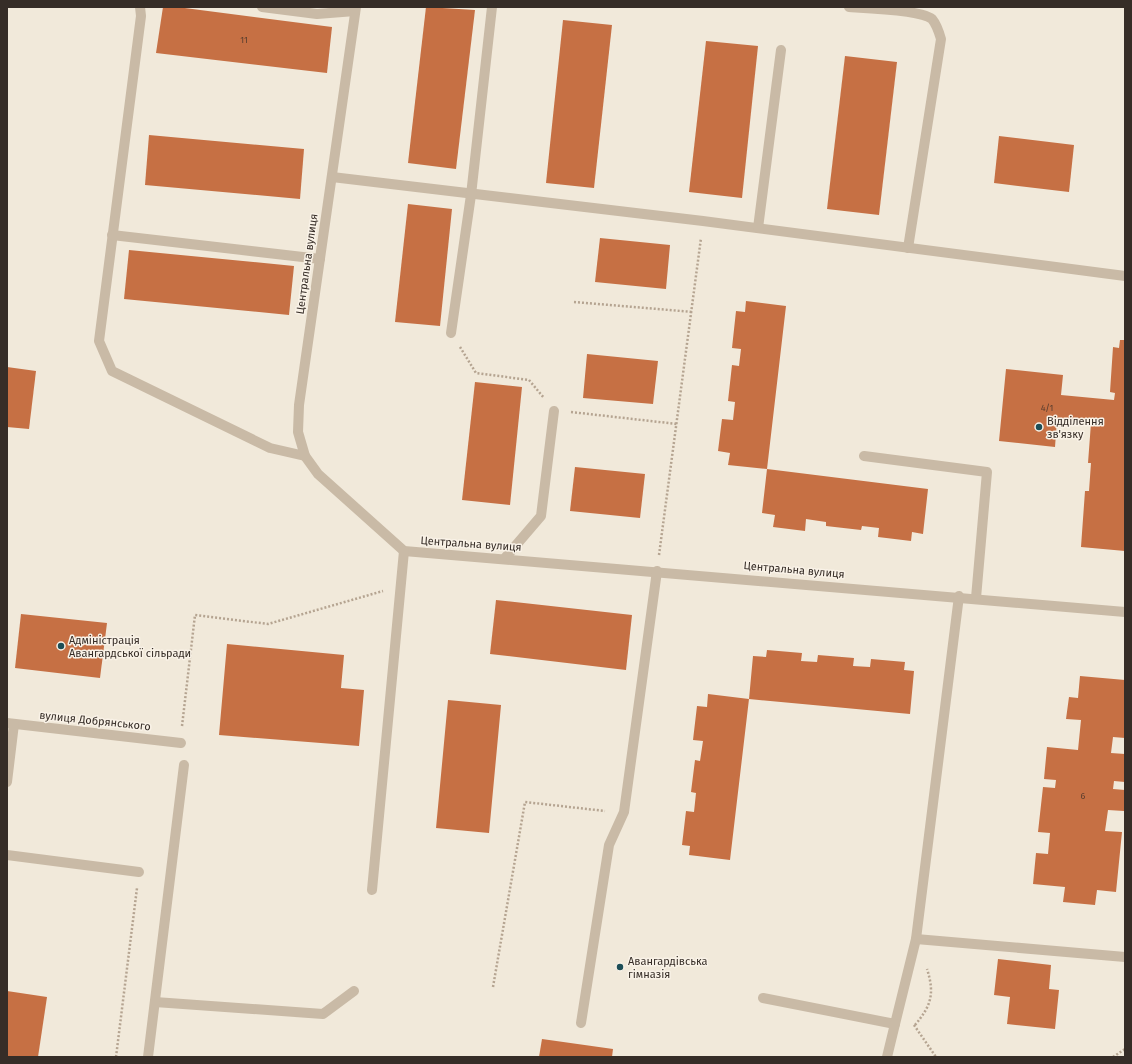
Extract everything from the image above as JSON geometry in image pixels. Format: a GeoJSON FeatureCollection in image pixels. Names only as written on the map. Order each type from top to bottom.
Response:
{"type":"FeatureCollection","features":[{"type":"Feature","properties":{"kind":"street"},"geometry":{"type":"LineString","coordinates":[[140,7],[100,341],[112,371],[270,448],[305,456]]}},
{"type":"Feature","properties":{"kind":"street"},"geometry":{"type":"LineString","coordinates":[[262,7],[317,14],[356,9]]}},
{"type":"Feature","properties":{"kind":"street"},"geometry":{"type":"LineString","coordinates":[[451,333],[471,195],[492,7]]}},
{"type":"Feature","properties":{"kind":"street"},"geometry":{"type":"LineString","coordinates":[[850,7],[919,13],[931,18],[938,28],[941,39],[908,248]]}},
{"type":"Feature","properties":{"kind":"street","name":"Центральна вулиця"},"geometry":{"type":"LineString","coordinates":[[356,9],[299,405],[298,432],[305,456],[318,474],[404,551],[960,596],[1125,612]]}},
{"type":"Feature","properties":{"kind":"street"},"geometry":{"type":"LineString","coordinates":[[758,228],[781,50]]}},
{"type":"Feature","properties":{"kind":"street"},"geometry":{"type":"LineString","coordinates":[[332,177],[471,195],[704,221],[1125,276]]}},
{"type":"Feature","properties":{"kind":"street"},"geometry":{"type":"LineString","coordinates":[[112,235],[320,259]]}},
{"type":"Feature","properties":{"kind":"street"},"geometry":{"type":"LineString","coordinates":[[505,558],[541,516],[554,411]]}},
{"type":"Feature","properties":{"kind":"street"},"geometry":{"type":"LineString","coordinates":[[864,456],[987,472],[976,598]]}},
{"type":"Feature","properties":{"kind":"street"},"geometry":{"type":"LineString","coordinates":[[372,890],[404,551]]}},
{"type":"Feature","properties":{"kind":"street"},"geometry":{"type":"LineString","coordinates":[[581,1023],[609,845],[624,812],[657,571]]}},
{"type":"Feature","properties":{"kind":"street"},"geometry":{"type":"LineString","coordinates":[[887,1057],[916,939],[960,596]]}},
{"type":"Feature","properties":{"kind":"street"},"geometry":{"type":"LineString","coordinates":[[7,782],[11,724]]}},
{"type":"Feature","properties":{"kind":"street","name":"вулиця Добрянського"},"geometry":{"type":"LineString","coordinates":[[11,724],[181,743]]}},
{"type":"Feature","properties":{"kind":"street"},"geometry":{"type":"LineString","coordinates":[[148,1057],[184,765]]}},
{"type":"Feature","properties":{"kind":"street"},"geometry":{"type":"LineString","coordinates":[[7,855],[139,872]]}},
{"type":"Feature","properties":{"kind":"street"},"geometry":{"type":"LineString","coordinates":[[916,939],[1125,957]]}},
{"type":"Feature","properties":{"kind":"street"},"geometry":{"type":"LineString","coordinates":[[155,1002],[323,1014],[354,991]]}},
{"type":"Feature","properties":{"kind":"street"},"geometry":{"type":"LineString","coordinates":[[763,998],[895,1024]]}},
{"type":"Feature","properties":{"kind":"path"},"geometry":{"type":"LineString","coordinates":[[657,571],[678,424],[704,221]]}},
{"type":"Feature","properties":{"kind":"path"},"geometry":{"type":"LineString","coordinates":[[574,302],[693,312]]}},
{"type":"Feature","properties":{"kind":"path"},"geometry":{"type":"LineString","coordinates":[[451,333],[476,372],[529,380],[554,411],[678,424]]}},
{"type":"Feature","properties":{"kind":"path"},"geometry":{"type":"LineString","coordinates":[[181,743],[195,615],[268,624],[401,586]]}},
{"type":"Feature","properties":{"kind":"path"},"geometry":{"type":"LineString","coordinates":[[493,987],[525,802],[624,812]]}},
{"type":"Feature","properties":{"kind":"path"},"geometry":{"type":"LineString","coordinates":[[116,1057],[139,872]]}},
{"type":"Feature","properties":{"kind":"path"},"geometry":{"type":"LineString","coordinates":[[915,1025],[930,1004],[931,988],[926,966]]}},
{"type":"Feature","properties":{"kind":"path"},"geometry":{"type":"LineString","coordinates":[[895,1024],[915,1025]]}},
{"type":"Feature","properties":{"kind":"path"},"geometry":{"type":"LineString","coordinates":[[915,1025],[936,1057]]}},
{"type":"Feature","properties":{"kind":"path"},"geometry":{"type":"LineString","coordinates":[[1113,1057],[1125,1049]]}},
{"type":"Feature","properties":{"kind":"building"},"geometry":{"type":"Polygon","coordinates":[[[163,7],[177,7],[332,27],[327,73],[156,53],[163,7]]]}},
{"type":"Feature","properties":{"kind":"building"},"geometry":{"type":"Polygon","coordinates":[[[426,7],[475,10],[456,169],[408,163],[426,7]]]}},
{"type":"Feature","properties":{"kind":"building"},"geometry":{"type":"Polygon","coordinates":[[[563,20],[612,25],[594,188],[546,183],[563,20]]]}},
{"type":"Feature","properties":{"kind":"building"},"geometry":{"type":"Polygon","coordinates":[[[706,41],[758,46],[742,198],[689,192],[706,41]]]}},
{"type":"Feature","properties":{"kind":"building"},"geometry":{"type":"Polygon","coordinates":[[[845,56],[897,62],[879,215],[827,209],[845,56]]]}},
{"type":"Feature","properties":{"kind":"building"},"geometry":{"type":"Polygon","coordinates":[[[149,135],[304,149],[300,199],[145,185],[149,135]]]}},
{"type":"Feature","properties":{"kind":"building"},"geometry":{"type":"Polygon","coordinates":[[[999,136],[1074,145],[1069,192],[994,183],[999,136]]]}},
{"type":"Feature","properties":{"kind":"building"},"geometry":{"type":"Polygon","coordinates":[[[408,204],[452,209],[440,326],[395,322],[408,204]]]}},
{"type":"Feature","properties":{"kind":"building"},"geometry":{"type":"Polygon","coordinates":[[[600,238],[670,245],[666,289],[595,282],[600,238]]]}},
{"type":"Feature","properties":{"kind":"building"},"geometry":{"type":"Polygon","coordinates":[[[129,250],[294,266],[289,315],[124,299],[129,250]]]}},
{"type":"Feature","properties":{"kind":"building"},"geometry":{"type":"Polygon","coordinates":[[[746,301],[786,306],[767,469],[728,465],[730,453],[718,451],[722,419],[733,420],[735,402],[728,401],[732,365],[739,366],[741,349],[732,348],[736,311],[745,312],[746,301]]]}},
{"type":"Feature","properties":{"kind":"building"},"geometry":{"type":"Polygon","coordinates":[[[1120,340],[1125,340],[1125,551],[1081,547],[1085,491],[1089,491],[1091,463],[1088,463],[1091,423],[1057,420],[1055,447],[999,441],[1006,369],[1063,375],[1061,395],[1114,400],[1115,393],[1110,392],[1113,347],[1119,348],[1120,340]]]}},
{"type":"Feature","properties":{"kind":"building"},"geometry":{"type":"Polygon","coordinates":[[[587,354],[658,361],[653,404],[583,398],[587,354]]]}},
{"type":"Feature","properties":{"kind":"building"},"geometry":{"type":"Polygon","coordinates":[[[7,367],[36,371],[29,429],[7,427],[7,367]]]}},
{"type":"Feature","properties":{"kind":"building"},"geometry":{"type":"Polygon","coordinates":[[[475,382],[522,387],[510,505],[462,500],[475,382]]]}},
{"type":"Feature","properties":{"kind":"building"},"geometry":{"type":"Polygon","coordinates":[[[575,467],[645,474],[640,518],[570,511],[575,467]]]}},
{"type":"Feature","properties":{"kind":"building"},"geometry":{"type":"Polygon","coordinates":[[[767,469],[928,489],[923,534],[912,532],[911,541],[878,537],[879,528],[862,526],[861,530],[826,526],[826,522],[806,519],[805,531],[773,527],[775,515],[762,513],[767,469]]]}},
{"type":"Feature","properties":{"kind":"building"},"geometry":{"type":"Polygon","coordinates":[[[496,600],[632,615],[626,670],[490,654],[496,600]]]}},
{"type":"Feature","properties":{"kind":"building","name":"Адміністрація Авангардської сільради"},"geometry":{"type":"Polygon","coordinates":[[[21,614],[107,623],[100,678],[15,668],[21,614]]]}},
{"type":"Feature","properties":{"kind":"building"},"geometry":{"type":"Polygon","coordinates":[[[227,644],[344,655],[341,688],[364,690],[359,746],[219,735],[227,644]]]}},
{"type":"Feature","properties":{"kind":"building"},"geometry":{"type":"Polygon","coordinates":[[[767,650],[802,653],[801,661],[817,662],[818,655],[854,658],[853,666],[870,667],[871,659],[905,662],[904,670],[914,671],[910,714],[749,699],[753,656],[766,657],[767,650]]]}},
{"type":"Feature","properties":{"kind":"building"},"geometry":{"type":"Polygon","coordinates":[[[1080,676],[1125,680],[1125,738],[1113,737],[1111,753],[1125,754],[1125,782],[1114,781],[1113,789],[1125,790],[1124,811],[1108,810],[1105,831],[1122,832],[1116,892],[1097,890],[1095,905],[1063,902],[1065,887],[1033,884],[1036,853],[1048,854],[1050,833],[1038,832],[1043,787],[1055,788],[1056,780],[1044,779],[1047,747],[1078,750],[1081,720],[1066,719],[1069,697],[1078,698],[1080,676]]]}},
{"type":"Feature","properties":{"kind":"building"},"geometry":{"type":"Polygon","coordinates":[[[708,694],[749,699],[730,860],[689,855],[690,846],[682,845],[686,811],[694,812],[696,793],[691,792],[695,760],[700,761],[703,741],[693,740],[697,706],[707,707],[708,694]]]}},
{"type":"Feature","properties":{"kind":"building"},"geometry":{"type":"Polygon","coordinates":[[[448,700],[501,705],[489,833],[436,828],[448,700]]]}},
{"type":"Feature","properties":{"kind":"building"},"geometry":{"type":"Polygon","coordinates":[[[998,959],[1051,965],[1049,989],[1059,990],[1055,1029],[1007,1024],[1010,997],[994,995],[998,959]]]}},
{"type":"Feature","properties":{"kind":"building"},"geometry":{"type":"Polygon","coordinates":[[[7,991],[47,997],[38,1057],[7,1057],[7,991]]]}},
{"type":"Feature","properties":{"kind":"building"},"geometry":{"type":"Polygon","coordinates":[[[542,1039],[613,1049],[612,1057],[539,1057],[542,1039]]]}},
{"type":"Feature","properties":{"kind":"place","name":"Відділення зв'язку"},"geometry":{"type":"Point","coordinates":[1039,427]}},
{"type":"Feature","properties":{"kind":"place","name":"Адміністрація Авангардської сільради"},"geometry":{"type":"Point","coordinates":[61,646]}},
{"type":"Feature","properties":{"kind":"place","name":"Авангардівська гімназія"},"geometry":{"type":"Point","coordinates":[620,967]}}]}
